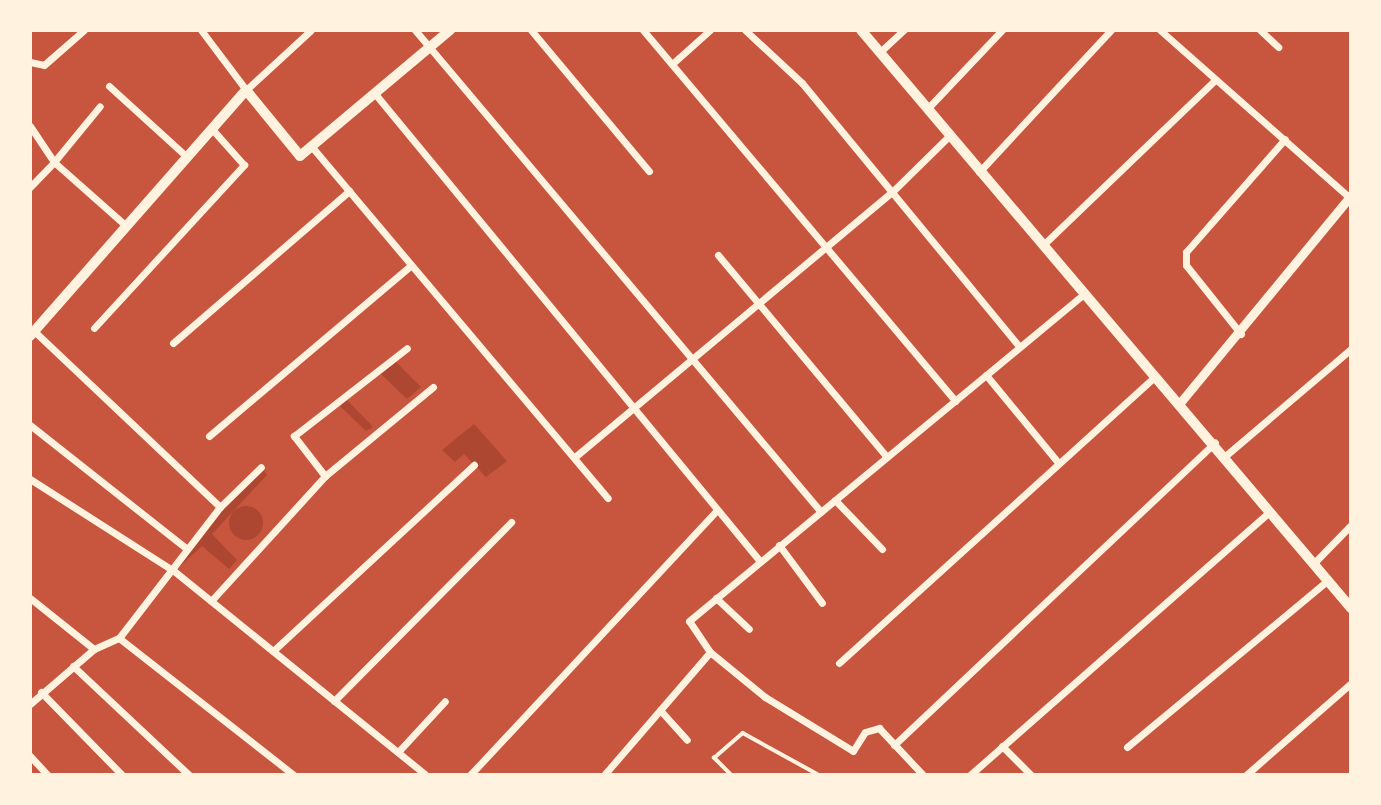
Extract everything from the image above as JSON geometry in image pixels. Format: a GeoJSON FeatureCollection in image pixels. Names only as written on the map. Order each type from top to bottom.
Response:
{"type":"FeatureCollection","features":[{"type":"Feature","properties":{"kind":"main road"},"geometry":{"type":"LineString","coordinates":[[32,334],[246,90],[300,156],[376,95],[450,30]]}},
{"type":"Feature","properties":{"kind":"main road"},"geometry":{"type":"LineString","coordinates":[[861,30],[979,172],[1215,443],[1351,608]]}},
{"type":"Feature","properties":{"kind":"street"},"geometry":{"type":"LineString","coordinates":[[30,62],[44,65],[84,30]]}},
{"type":"Feature","properties":{"kind":"street"},"geometry":{"type":"LineString","coordinates":[[201,30],[246,90],[307,31]]}},
{"type":"Feature","properties":{"kind":"street"},"geometry":{"type":"LineString","coordinates":[[415,30],[821,512]]}},
{"type":"Feature","properties":{"kind":"street"},"geometry":{"type":"LineString","coordinates":[[531,30],[649,171]]}},
{"type":"Feature","properties":{"kind":"street"},"geometry":{"type":"LineString","coordinates":[[643,30],[955,401]]}},
{"type":"Feature","properties":{"kind":"street"},"geometry":{"type":"LineString","coordinates":[[672,64],[710,30]]}},
{"type":"Feature","properties":{"kind":"street"},"geometry":{"type":"LineString","coordinates":[[745,30],[802,83],[1020,347]]}},
{"type":"Feature","properties":{"kind":"street"},"geometry":{"type":"LineString","coordinates":[[880,52],[904,30]]}},
{"type":"Feature","properties":{"kind":"street"},"geometry":{"type":"LineString","coordinates":[[928,108],[1002,30]]}},
{"type":"Feature","properties":{"kind":"street"},"geometry":{"type":"LineString","coordinates":[[979,172],[1111,30]]}},
{"type":"Feature","properties":{"kind":"street"},"geometry":{"type":"LineString","coordinates":[[1160,30],[1350,197],[1241,335],[1180,404]]}},
{"type":"Feature","properties":{"kind":"street"},"geometry":{"type":"LineString","coordinates":[[1260,30],[1278,47]]}},
{"type":"Feature","properties":{"kind":"street"},"geometry":{"type":"LineString","coordinates":[[1042,245],[1215,80]]}},
{"type":"Feature","properties":{"kind":"street"},"geometry":{"type":"LineString","coordinates":[[108,86],[186,156]]}},
{"type":"Feature","properties":{"kind":"street"},"geometry":{"type":"LineString","coordinates":[[376,95],[715,512],[759,560]]}},
{"type":"Feature","properties":{"kind":"street"},"geometry":{"type":"LineString","coordinates":[[30,187],[100,106]]}},
{"type":"Feature","properties":{"kind":"street"},"geometry":{"type":"LineString","coordinates":[[30,126],[54,162],[126,226]]}},
{"type":"Feature","properties":{"kind":"street"},"geometry":{"type":"LineString","coordinates":[[94,328],[244,165],[211,128]]}},
{"type":"Feature","properties":{"kind":"street"},"geometry":{"type":"LineString","coordinates":[[576,456],[690,355],[892,192],[950,135]]}},
{"type":"Feature","properties":{"kind":"street"},"geometry":{"type":"LineString","coordinates":[[1241,335],[1186,265],[1186,252],[1285,139]]}},
{"type":"Feature","properties":{"kind":"street"},"geometry":{"type":"LineString","coordinates":[[312,147],[410,266],[576,456],[608,498]]}},
{"type":"Feature","properties":{"kind":"street"},"geometry":{"type":"LineString","coordinates":[[173,343],[349,191]]}},
{"type":"Feature","properties":{"kind":"street"},"geometry":{"type":"LineString","coordinates":[[718,256],[887,457]]}},
{"type":"Feature","properties":{"kind":"street"},"geometry":{"type":"LineString","coordinates":[[209,436],[410,266]]}},
{"type":"Feature","properties":{"kind":"street"},"geometry":{"type":"LineString","coordinates":[[923,775],[875,728],[853,751],[837,744],[710,652],[689,621],[759,560],[821,512],[1085,293]]}},
{"type":"Feature","properties":{"kind":"street"},"geometry":{"type":"LineString","coordinates":[[32,334],[220,506]]}},
{"type":"Feature","properties":{"kind":"street"},"geometry":{"type":"LineString","coordinates":[[325,476],[294,436],[407,348]]}},
{"type":"Feature","properties":{"kind":"street"},"geometry":{"type":"LineString","coordinates":[[1224,457],[1351,349]]}},
{"type":"Feature","properties":{"kind":"street"},"geometry":{"type":"LineString","coordinates":[[986,376],[1057,461]]}},
{"type":"Feature","properties":{"kind":"street"},"geometry":{"type":"LineString","coordinates":[[839,663],[1057,461],[1155,376]]}},
{"type":"Feature","properties":{"kind":"street"},"geometry":{"type":"LineString","coordinates":[[211,601],[325,476],[433,387]]}},
{"type":"Feature","properties":{"kind":"street"},"geometry":{"type":"LineString","coordinates":[[30,425],[186,548]]}},
{"type":"Feature","properties":{"kind":"street"},"geometry":{"type":"LineString","coordinates":[[894,745],[1215,443]]}},
{"type":"Feature","properties":{"kind":"street"},"geometry":{"type":"LineString","coordinates":[[273,651],[474,465]]}},
{"type":"Feature","properties":{"kind":"street"},"geometry":{"type":"LineString","coordinates":[[30,704],[94,649],[119,638],[174,571],[186,548],[220,506],[261,467]]}},
{"type":"Feature","properties":{"kind":"street"},"geometry":{"type":"LineString","coordinates":[[30,479],[174,571],[426,775]]}},
{"type":"Feature","properties":{"kind":"street"},"geometry":{"type":"LineString","coordinates":[[835,500],[882,549]]}},
{"type":"Feature","properties":{"kind":"street"},"geometry":{"type":"LineString","coordinates":[[970,775],[1270,511]]}},
{"type":"Feature","properties":{"kind":"street"},"geometry":{"type":"LineString","coordinates":[[470,775],[715,512]]}},
{"type":"Feature","properties":{"kind":"street"},"geometry":{"type":"LineString","coordinates":[[334,701],[511,522]]}},
{"type":"Feature","properties":{"kind":"street"},"geometry":{"type":"LineString","coordinates":[[1314,564],[1351,525]]}},
{"type":"Feature","properties":{"kind":"street"},"geometry":{"type":"LineString","coordinates":[[779,545],[822,603]]}},
{"type":"Feature","properties":{"kind":"street"},"geometry":{"type":"LineString","coordinates":[[1127,747],[1328,580]]}},
{"type":"Feature","properties":{"kind":"street"},"geometry":{"type":"LineString","coordinates":[[30,598],[94,649]]}},
{"type":"Feature","properties":{"kind":"street"},"geometry":{"type":"LineString","coordinates":[[716,598],[748,629]]}},
{"type":"Feature","properties":{"kind":"street"},"geometry":{"type":"LineString","coordinates":[[119,638],[294,775]]}},
{"type":"Feature","properties":{"kind":"street"},"geometry":{"type":"LineString","coordinates":[[604,775],[710,652]]}},
{"type":"Feature","properties":{"kind":"street"},"geometry":{"type":"LineString","coordinates":[[73,666],[189,775]]}},
{"type":"Feature","properties":{"kind":"street"},"geometry":{"type":"LineString","coordinates":[[1246,775],[1351,683]]}},
{"type":"Feature","properties":{"kind":"street"},"geometry":{"type":"LineString","coordinates":[[41,692],[122,775]]}},
{"type":"Feature","properties":{"kind":"street"},"geometry":{"type":"LineString","coordinates":[[398,752],[446,701]]}},
{"type":"Feature","properties":{"kind":"street"},"geometry":{"type":"LineString","coordinates":[[660,710],[687,740]]}},
{"type":"Feature","properties":{"kind":"street"},"geometry":{"type":"LineString","coordinates":[[1002,746],[1031,775]]}},
{"type":"Feature","properties":{"kind":"street"},"geometry":{"type":"LineString","coordinates":[[30,756],[48,775]]}},
{"type":"Feature","properties":{"kind":"lane"},"geometry":{"type":"LineString","coordinates":[[731,775],[714,758],[743,733],[819,775]]}},
{"type":"Feature","properties":{"kind":"shaded area"},"geometry":{"type":"Polygon","coordinates":[[[396,362],[421,387],[407,399],[381,374],[396,362]]]}},
{"type":"Feature","properties":{"kind":"shaded area"},"geometry":{"type":"Polygon","coordinates":[[[347,400],[373,427],[366,431],[340,406],[347,400]]]}},
{"type":"Feature","properties":{"kind":"shaded area"},"geometry":{"type":"Polygon","coordinates":[[[474,424],[507,461],[486,477],[464,454],[455,462],[442,450],[474,424]]]}},
{"type":"Feature","properties":{"kind":"shaded area"},"geometry":{"type":"Polygon","coordinates":[[[263,469],[267,475],[212,534],[237,560],[229,569],[202,546],[177,569],[216,515],[263,469]]]}},
{"type":"Feature","properties":{"kind":"shaded area"},"geometry":{"type":"Polygon","coordinates":[[[246,506],[258,511],[263,523],[258,535],[246,540],[234,535],[229,523],[234,511],[246,506]]]}}]}
